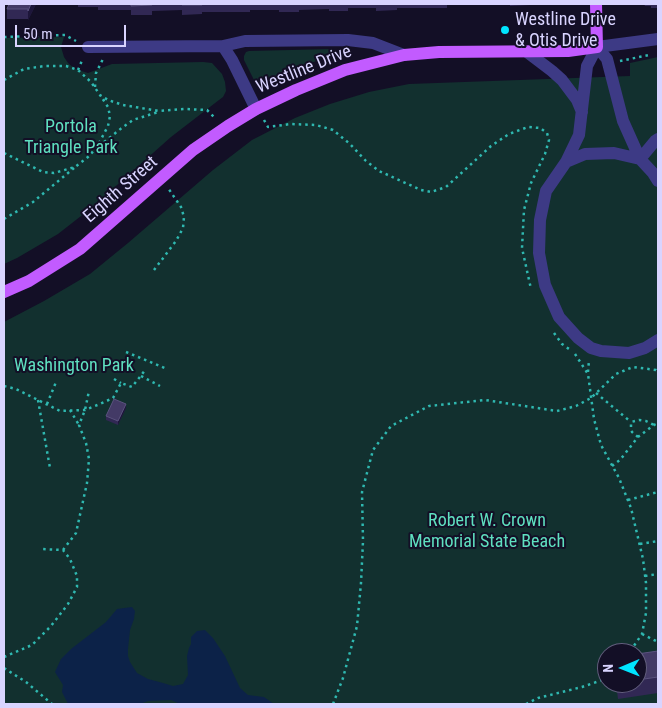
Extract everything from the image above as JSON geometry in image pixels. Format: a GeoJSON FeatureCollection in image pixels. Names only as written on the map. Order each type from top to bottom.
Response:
{"type":"FeatureCollection","features":[{"type":"Feature","properties":{"kind":"main road"},"geometry":{"type":"LineString","coordinates":[[596,4],[597,47]]}},
{"type":"Feature","properties":{"kind":"main road","name":"Westline Drive"},"geometry":{"type":"LineString","coordinates":[[256,109],[345,70],[404,55],[439,52],[568,51],[597,47]]}},
{"type":"Feature","properties":{"kind":"main road","name":"Eighth Street"},"geometry":{"type":"LineString","coordinates":[[4,292],[29,281],[80,249],[193,150],[256,109]]}},
{"type":"Feature","properties":{"kind":"street","name":"Westline Drive"},"geometry":{"type":"LineString","coordinates":[[597,47],[658,38]]}},
{"type":"Feature","properties":{"kind":"street","name":"Westline Drive"},"geometry":{"type":"LineString","coordinates":[[88,47],[223,46],[244,42],[348,40],[373,43],[404,55]]}},
{"type":"Feature","properties":{"kind":"street","name":"Westline Drive"},"geometry":{"type":"LineString","coordinates":[[223,46],[256,109]]}},
{"type":"Feature","properties":{"kind":"street"},"geometry":{"type":"LineString","coordinates":[[658,181],[640,158],[623,121],[608,59],[597,47],[587,66],[579,134],[566,162],[546,191],[540,220],[539,253],[545,284],[559,317],[590,348],[601,351],[629,353],[645,348],[658,340]]}},
{"type":"Feature","properties":{"kind":"street"},"geometry":{"type":"LineString","coordinates":[[527,52],[562,80],[577,100],[582,112]]}},
{"type":"Feature","properties":{"kind":"street"},"geometry":{"type":"LineString","coordinates":[[640,158],[658,138]]}},
{"type":"Feature","properties":{"kind":"street"},"geometry":{"type":"LineString","coordinates":[[566,162],[585,154],[614,152],[640,158]]}},
{"type":"Feature","properties":{"kind":"path"},"geometry":{"type":"LineString","coordinates":[[4,37],[65,35],[88,47]]}},
{"type":"Feature","properties":{"kind":"path"},"geometry":{"type":"LineString","coordinates":[[95,88],[96,73],[110,46]]}},
{"type":"Feature","properties":{"kind":"path"},"geometry":{"type":"LineString","coordinates":[[608,63],[650,55]]}},
{"type":"Feature","properties":{"kind":"path"},"geometry":{"type":"LineString","coordinates":[[4,80],[24,69],[45,66],[66,66],[78,70],[91,82],[108,107],[110,116],[108,126],[97,147]]}},
{"type":"Feature","properties":{"kind":"path"},"geometry":{"type":"LineString","coordinates":[[100,95],[108,100],[159,111]]}},
{"type":"Feature","properties":{"kind":"path"},"geometry":{"type":"LineString","coordinates":[[256,109],[268,127],[291,124],[316,125],[333,130],[379,171],[421,190],[431,192],[446,187],[491,146],[509,134],[528,127],[540,128],[547,133],[549,140],[545,154],[531,183],[524,210],[522,248],[533,293]]}},
{"type":"Feature","properties":{"kind":"path"},"geometry":{"type":"LineString","coordinates":[[4,219],[33,202],[88,157],[97,147],[134,120],[159,111],[207,110],[225,128]]}},
{"type":"Feature","properties":{"kind":"path"},"geometry":{"type":"LineString","coordinates":[[4,153],[43,172],[54,173],[75,167]]}},
{"type":"Feature","properties":{"kind":"path"},"geometry":{"type":"LineString","coordinates":[[154,270],[180,235],[184,217],[176,199],[161,179]]}},
{"type":"Feature","properties":{"kind":"path"},"geometry":{"type":"LineString","coordinates":[[552,331],[562,344],[576,355],[588,374],[594,419],[601,444],[631,508],[640,544],[645,576],[646,612],[642,634],[636,643]]}},
{"type":"Feature","properties":{"kind":"path"},"geometry":{"type":"LineString","coordinates":[[126,352],[167,369]]}},
{"type":"Feature","properties":{"kind":"path"},"geometry":{"type":"LineString","coordinates":[[333,704],[343,678],[357,626],[362,558],[362,492],[373,450],[391,426],[429,406],[485,400],[557,411],[576,406],[591,398],[616,374],[632,367],[656,370],[658,372]]}},
{"type":"Feature","properties":{"kind":"path"},"geometry":{"type":"LineString","coordinates":[[114,379],[132,387],[146,369]]}},
{"type":"Feature","properties":{"kind":"path"},"geometry":{"type":"LineString","coordinates":[[141,376],[160,386]]}},
{"type":"Feature","properties":{"kind":"path"},"geometry":{"type":"LineString","coordinates":[[47,404],[56,382]]}},
{"type":"Feature","properties":{"kind":"path"},"geometry":{"type":"LineString","coordinates":[[4,386],[16,388],[60,411],[86,410],[100,404],[113,398],[121,383]]}},
{"type":"Feature","properties":{"kind":"path"},"geometry":{"type":"LineString","coordinates":[[79,425],[86,410],[89,391]]}},
{"type":"Feature","properties":{"kind":"path"},"geometry":{"type":"LineString","coordinates":[[596,392],[631,422],[632,432],[638,437]]}},
{"type":"Feature","properties":{"kind":"path"},"geometry":{"type":"LineString","coordinates":[[38,400],[50,468]]}},
{"type":"Feature","properties":{"kind":"path"},"geometry":{"type":"LineString","coordinates":[[62,550],[76,533],[87,483],[89,459],[86,443],[79,425],[70,410]]}},
{"type":"Feature","properties":{"kind":"path"},"geometry":{"type":"LineString","coordinates":[[631,422],[639,420],[654,425]]}},
{"type":"Feature","properties":{"kind":"path"},"geometry":{"type":"LineString","coordinates":[[612,466],[620,460],[638,437],[658,423]]}},
{"type":"Feature","properties":{"kind":"path"},"geometry":{"type":"LineString","coordinates":[[628,500],[658,492]]}},
{"type":"Feature","properties":{"kind":"path"},"geometry":{"type":"LineString","coordinates":[[640,544],[658,541]]}},
{"type":"Feature","properties":{"kind":"path"},"geometry":{"type":"LineString","coordinates":[[4,657],[32,645],[51,626],[68,604],[77,587],[77,576],[70,559],[62,550],[41,550]]}},
{"type":"Feature","properties":{"kind":"path"},"geometry":{"type":"LineString","coordinates":[[645,576],[658,574]]}},
{"type":"Feature","properties":{"kind":"path"},"geometry":{"type":"LineString","coordinates":[[642,634],[658,642]]}},
{"type":"Feature","properties":{"kind":"path"},"geometry":{"type":"LineString","coordinates":[[4,668],[26,682],[52,704]]}},
{"type":"Feature","properties":{"kind":"path"},"geometry":{"type":"LineString","coordinates":[[526,704],[538,698],[597,682]]}},
{"type":"Feature","properties":{"kind":"green space","name":"Portola Triangle Park"},"geometry":{"type":"Polygon","coordinates":[[[64,37],[61,47],[64,57],[75,69],[88,73],[112,64],[212,63],[222,74],[226,91],[223,97],[171,137],[90,209],[58,234],[4,264],[4,38],[64,37]]]}},
{"type":"Feature","properties":{"kind":"green space"},"geometry":{"type":"Polygon","coordinates":[[[333,49],[334,55],[296,68],[264,83],[254,80],[244,60],[246,52],[249,51],[333,49]]]}},
{"type":"Feature","properties":{"kind":"green space","name":"Robert W. Crown Memorial State Beach"},"geometry":{"type":"Polygon","coordinates":[[[658,57],[658,704],[4,704],[4,322],[90,274],[213,170],[252,140],[295,118],[330,104],[369,92],[409,84],[630,76],[630,63],[658,57]]]}},
{"type":"Feature","properties":{"kind":"water"},"geometry":{"type":"Polygon","coordinates":[[[132,607],[135,611],[130,630],[128,656],[137,673],[148,679],[173,686],[183,684],[188,675],[187,656],[191,637],[197,631],[205,630],[225,656],[240,688],[248,695],[264,697],[274,704],[180,704],[171,700],[148,701],[140,704],[68,704],[62,692],[63,685],[55,672],[61,659],[106,622],[117,609],[132,607]]]}},
{"type":"Feature","properties":{"kind":"building"},"geometry":{"type":"Polygon","coordinates":[[[9,4],[31,4],[28,11],[28,9],[7,9],[9,4]]]}},
{"type":"Feature","properties":{"kind":"building"},"geometry":{"type":"Polygon","coordinates":[[[131,4],[152,4],[152,5],[131,6],[131,4]]]}},
{"type":"Feature","properties":{"kind":"building"},"geometry":{"type":"Polygon","coordinates":[[[202,4],[202,5],[182,5],[202,4]]]}},
{"type":"Feature","properties":{"kind":"building"},"geometry":{"type":"Polygon","coordinates":[[[114,399],[126,404],[118,421],[106,416],[114,399]]]}},
{"type":"Feature","properties":{"kind":"building"},"geometry":{"type":"Polygon","coordinates":[[[658,651],[658,677],[647,679],[647,653],[658,651]]]}},
{"type":"Feature","properties":{"kind":"place","name":"Westline Drive & Otis Drive"},"geometry":{"type":"Point","coordinates":[505,30]}},
{"type":"Feature","properties":{"kind":"park label","name":"Washington Park"},"geometry":{"type":"Point","coordinates":[74,366]}}]}
